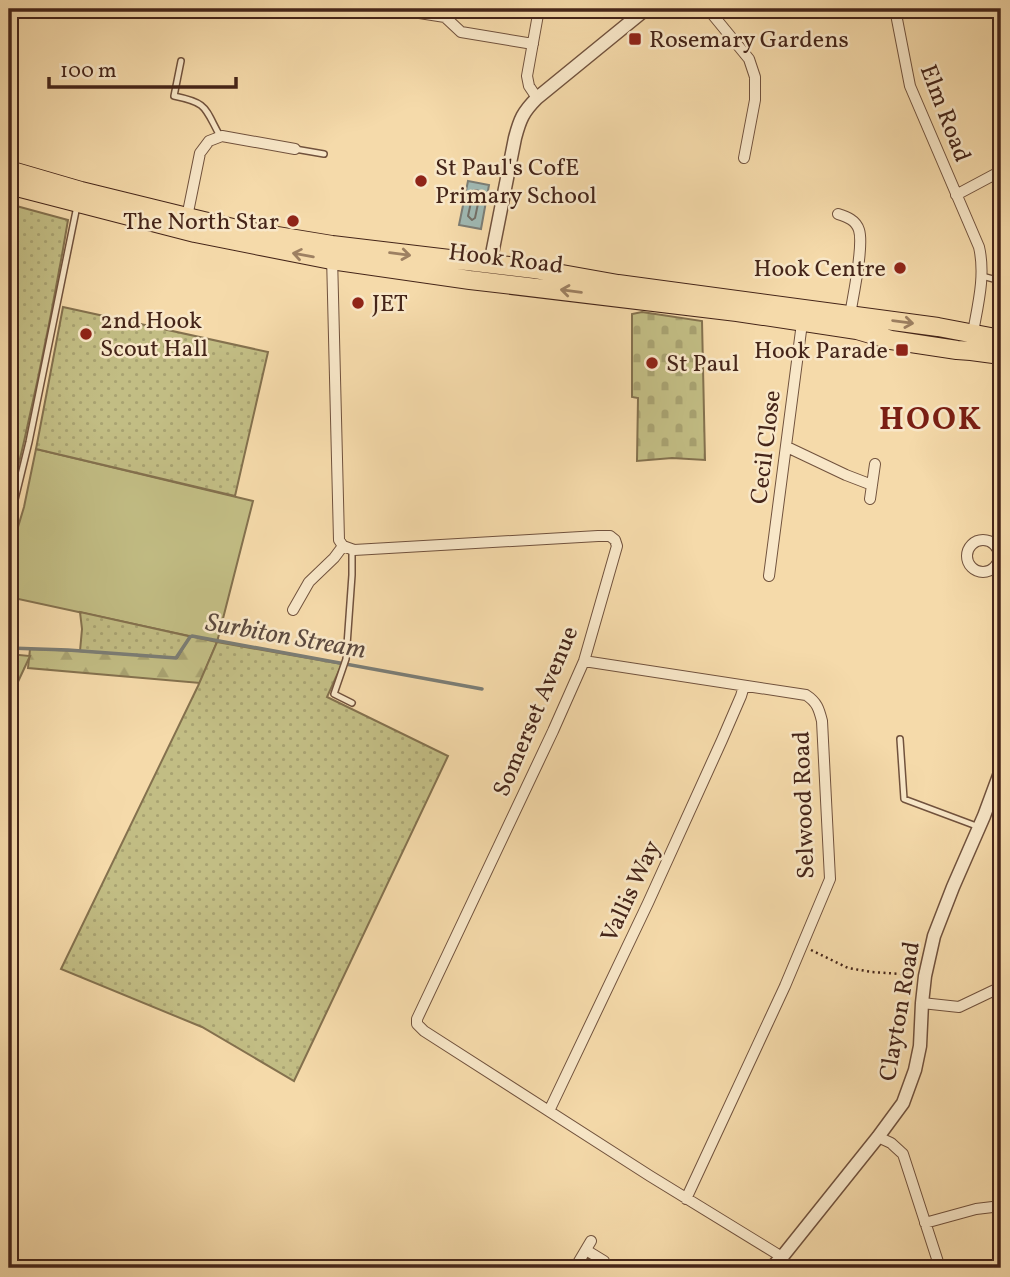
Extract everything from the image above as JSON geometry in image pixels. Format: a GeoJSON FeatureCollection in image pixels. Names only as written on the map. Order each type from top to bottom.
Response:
{"type":"FeatureCollection","features":[{"type":"Feature","properties":{"kind":"highway","name":"Hook Road"},"geometry":{"type":"LineString","coordinates":[[9,170],[81,191],[332,253],[534,269],[618,284],[850,315],[972,342],[1001,355]]}},
{"type":"Feature","properties":{"kind":"highway","name":"Hook Road"},"geometry":{"type":"LineString","coordinates":[[9,185],[195,233],[332,253],[470,280],[857,330],[891,340],[957,351],[972,342],[1001,339]]}},
{"type":"Feature","properties":{"kind":"street"},"geometry":{"type":"LineString","coordinates":[[270,9],[293,12],[307,9]]}},
{"type":"Feature","properties":{"kind":"street"},"geometry":{"type":"LineString","coordinates":[[537,98],[529,86],[527,76],[539,9]]}},
{"type":"Feature","properties":{"kind":"street"},"geometry":{"type":"LineString","coordinates":[[490,264],[519,123],[525,110],[646,9]]}},
{"type":"Feature","properties":{"kind":"street"},"geometry":{"type":"LineString","coordinates":[[708,9],[749,59],[755,77],[755,100],[744,158]]}},
{"type":"Feature","properties":{"kind":"street","name":"Elm Road"},"geometry":{"type":"LineString","coordinates":[[895,9],[910,86],[979,247],[982,276],[972,342]]}},
{"type":"Feature","properties":{"kind":"street"},"geometry":{"type":"LineString","coordinates":[[412,12],[445,17],[461,32],[533,44]]}},
{"type":"Feature","properties":{"kind":"street"},"geometry":{"type":"LineString","coordinates":[[187,217],[200,153],[209,141],[220,137],[295,149]]}},
{"type":"Feature","properties":{"kind":"street"},"geometry":{"type":"LineString","coordinates":[[956,195],[1001,171]]}},
{"type":"Feature","properties":{"kind":"street"},"geometry":{"type":"LineString","coordinates":[[838,214],[849,217],[859,228],[860,243],[850,315]]}},
{"type":"Feature","properties":{"kind":"street"},"geometry":{"type":"LineString","coordinates":[[293,610],[309,582],[347,548],[339,540],[332,253]]}},
{"type":"Feature","properties":{"kind":"street","name":"Cecil Close"},"geometry":{"type":"LineString","coordinates":[[769,576],[802,323]]}},
{"type":"Feature","properties":{"kind":"street"},"geometry":{"type":"LineString","coordinates":[[787,447],[872,485]]}},
{"type":"Feature","properties":{"kind":"street"},"geometry":{"type":"LineString","coordinates":[[870,499],[875,464]]}},
{"type":"Feature","properties":{"kind":"street","name":"Somerset Avenue"},"geometry":{"type":"LineString","coordinates":[[347,548],[598,536],[615,540],[617,546],[584,661],[417,1024],[686,1199],[782,1257]]}},
{"type":"Feature","properties":{"kind":"street"},"geometry":{"type":"LineString","coordinates":[[983,538],[1000,548],[1000,560],[994,569],[983,573],[972,569],[967,561],[967,550],[974,541],[983,538]]}},
{"type":"Feature","properties":{"kind":"street","name":"Selwood Road"},"geometry":{"type":"LineString","coordinates":[[584,661],[806,695],[818,705],[822,721],[830,880],[686,1199]]}},
{"type":"Feature","properties":{"kind":"street","name":"Vallis Way"},"geometry":{"type":"LineString","coordinates":[[550,1111],[648,903],[744,686]]}},
{"type":"Feature","properties":{"kind":"street","name":"Clayton Road"},"geometry":{"type":"LineString","coordinates":[[771,1268],[878,1137],[902,1103],[915,1070],[920,1046],[925,976],[934,936],[1001,770]]}},
{"type":"Feature","properties":{"kind":"street"},"geometry":{"type":"LineString","coordinates":[[922,1003],[958,1007],[1001,987]]}},
{"type":"Feature","properties":{"kind":"street"},"geometry":{"type":"LineString","coordinates":[[878,1137],[904,1154],[940,1268]]}},
{"type":"Feature","properties":{"kind":"street"},"geometry":{"type":"LineString","coordinates":[[925,1223],[976,1209],[1001,1206]]}},
{"type":"Feature","properties":{"kind":"street"},"geometry":{"type":"LineString","coordinates":[[575,1268],[588,1245],[604,1261]]}},
{"type":"Feature","properties":{"kind":"lane"},"geometry":{"type":"LineString","coordinates":[[181,61],[174,96],[195,100],[204,106],[220,137]]}},
{"type":"Feature","properties":{"kind":"lane"},"geometry":{"type":"LineString","coordinates":[[295,149],[324,154]]}},
{"type":"Feature","properties":{"kind":"lane"},"geometry":{"type":"LineString","coordinates":[[9,524],[29,442],[77,204]]}},
{"type":"Feature","properties":{"kind":"lane"},"geometry":{"type":"LineString","coordinates":[[982,276],[997,280],[1001,290]]}},
{"type":"Feature","properties":{"kind":"lane"},"geometry":{"type":"LineString","coordinates":[[999,466],[1001,452]]}},
{"type":"Feature","properties":{"kind":"lane"},"geometry":{"type":"LineString","coordinates":[[347,548],[352,575],[346,659],[334,694],[352,704]]}},
{"type":"Feature","properties":{"kind":"lane"},"geometry":{"type":"LineString","coordinates":[[900,739],[904,799],[979,827]]}},
{"type":"Feature","properties":{"kind":"path"},"geometry":{"type":"LineString","coordinates":[[802,946],[848,968],[925,976]]}},
{"type":"Feature","properties":{"kind":"green space"},"geometry":{"type":"Polygon","coordinates":[[[9,204],[68,220],[41,363],[9,505],[9,204]]]}},
{"type":"Feature","properties":{"kind":"green space"},"geometry":{"type":"Polygon","coordinates":[[[63,307],[268,352],[235,496],[36,449],[63,307]]]}},
{"type":"Feature","properties":{"kind":"green space"},"geometry":{"type":"Polygon","coordinates":[[[642,312],[702,321],[705,460],[672,458],[637,461],[638,398],[632,397],[632,314],[642,312]]]}},
{"type":"Feature","properties":{"kind":"green space"},"geometry":{"type":"Polygon","coordinates":[[[36,449],[253,501],[217,642],[9,597],[9,557],[24,507],[36,449]]]}},
{"type":"Feature","properties":{"kind":"green space"},"geometry":{"type":"Polygon","coordinates":[[[80,612],[190,636],[177,658],[80,651],[80,612]]]}},
{"type":"Feature","properties":{"kind":"green space"},"geometry":{"type":"Polygon","coordinates":[[[190,636],[217,642],[200,683],[28,668],[30,649],[177,658],[190,636]]]}},
{"type":"Feature","properties":{"kind":"green space"},"geometry":{"type":"Polygon","coordinates":[[[217,642],[342,664],[327,697],[448,756],[294,1081],[202,1027],[61,969],[217,642]]]}},
{"type":"Feature","properties":{"kind":"green space"},"geometry":{"type":"Polygon","coordinates":[[[9,654],[30,656],[9,701],[9,654]]]}},
{"type":"Feature","properties":{"kind":"water"},"geometry":{"type":"Polygon","coordinates":[[[468,181],[489,185],[481,229],[459,225],[468,181]]]}},
{"type":"Feature","properties":{"kind":"waterway","name":"Surbiton Stream"},"geometry":{"type":"LineString","coordinates":[[9,648],[176,658],[192,636],[482,689]]}},
{"type":"Feature","properties":{"kind":"place","name":"Rosemary Gardens"},"geometry":{"type":"Point","coordinates":[635,39]}},
{"type":"Feature","properties":{"kind":"place","name":"St Paul's CofE Primary School"},"geometry":{"type":"Point","coordinates":[421,181]}},
{"type":"Feature","properties":{"kind":"place","name":"The North Star"},"geometry":{"type":"Point","coordinates":[293,221]}},
{"type":"Feature","properties":{"kind":"place","name":"Hook Centre"},"geometry":{"type":"Point","coordinates":[900,268]}},
{"type":"Feature","properties":{"kind":"place","name":"JET"},"geometry":{"type":"Point","coordinates":[358,303]}},
{"type":"Feature","properties":{"kind":"place","name":"2nd Hook Scout Hall"},"geometry":{"type":"Point","coordinates":[86,334]}},
{"type":"Feature","properties":{"kind":"place","name":"Hook Parade"},"geometry":{"type":"Point","coordinates":[902,350]}},
{"type":"Feature","properties":{"kind":"place","name":"St Paul"},"geometry":{"type":"Point","coordinates":[652,363]}},
{"type":"Feature","properties":{"kind":"district","name":"HOOK"},"geometry":{"type":"Point","coordinates":[931,418]}}]}
